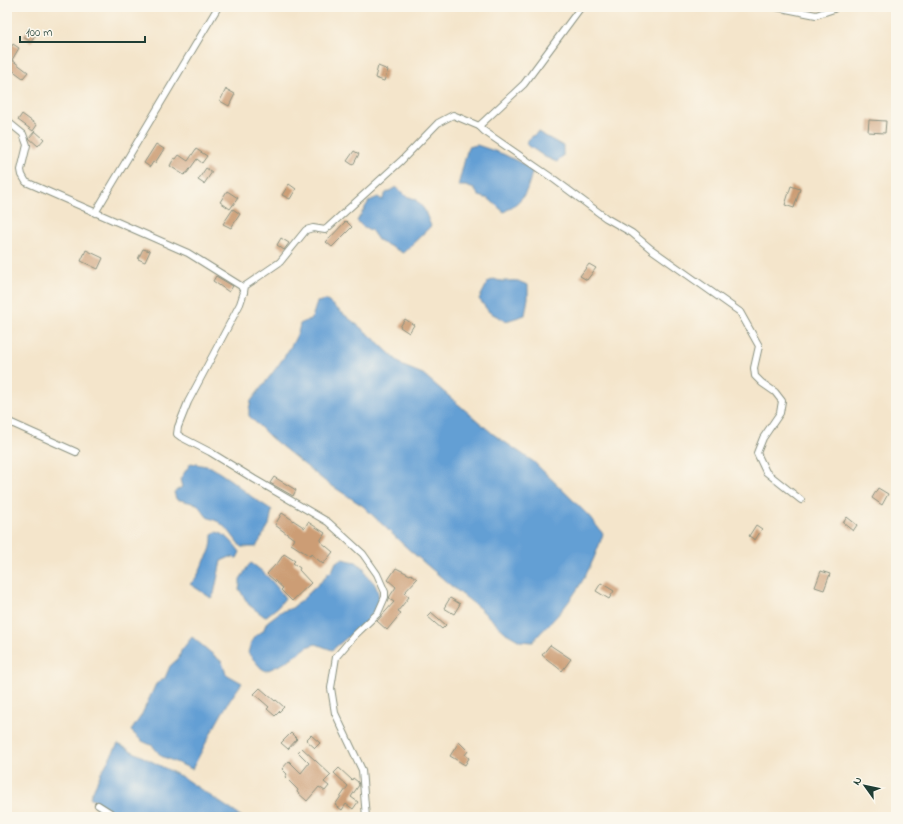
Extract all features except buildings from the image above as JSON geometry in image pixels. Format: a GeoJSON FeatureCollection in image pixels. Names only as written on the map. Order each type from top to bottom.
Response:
{"type":"FeatureCollection","features":[{"type":"Feature","properties":{"kind":"street"},"geometry":{"type":"LineString","coordinates":[[95,213],[218,7]]}},
{"type":"Feature","properties":{"kind":"street"},"geometry":{"type":"LineString","coordinates":[[479,126],[524,84],[581,7]]}},
{"type":"Feature","properties":{"kind":"street"},"geometry":{"type":"LineString","coordinates":[[776,7],[816,15],[834,9],[835,7]]}},
{"type":"Feature","properties":{"kind":"street"},"geometry":{"type":"LineString","coordinates":[[366,817],[362,770],[335,713],[331,688],[336,657],[342,648],[378,613],[385,597],[385,592],[377,574],[363,554],[328,522],[210,452],[181,438],[177,434],[178,427],[188,402],[240,304],[245,286],[280,262],[306,230],[313,228],[325,230],[401,161],[438,123],[453,115],[479,126],[606,218],[632,233],[651,249],[740,312],[758,346],[754,368],[755,376],[775,392],[782,401],[780,413],[764,438],[757,453],[766,472],[801,500]]}},
{"type":"Feature","properties":{"kind":"street"},"geometry":{"type":"LineString","coordinates":[[7,121],[23,134],[27,145],[21,170],[26,182],[188,253],[241,286],[244,292]]}},
{"type":"Feature","properties":{"kind":"street"},"geometry":{"type":"LineString","coordinates":[[7,421],[76,452]]}},
{"type":"Feature","properties":{"kind":"street"},"geometry":{"type":"LineString","coordinates":[[98,805],[117,817]]}},
{"type":"Feature","properties":{"kind":"water"},"geometry":{"type":"Polygon","coordinates":[[[538,132],[563,146],[563,156],[557,162],[545,157],[526,144],[529,139],[538,132]]]}},
{"type":"Feature","properties":{"kind":"water"},"geometry":{"type":"Polygon","coordinates":[[[477,145],[503,154],[533,169],[524,195],[517,203],[504,212],[489,199],[479,196],[474,189],[466,186],[458,186],[468,147],[477,145]]]}},
{"type":"Feature","properties":{"kind":"water"},"geometry":{"type":"Polygon","coordinates":[[[396,187],[406,196],[415,199],[424,209],[431,226],[403,253],[378,240],[371,230],[364,228],[357,221],[369,201],[378,197],[382,200],[386,193],[396,187]]]}},
{"type":"Feature","properties":{"kind":"water"},"geometry":{"type":"Polygon","coordinates":[[[494,279],[503,281],[518,281],[528,285],[528,298],[525,315],[506,321],[489,312],[479,299],[488,282],[494,279]]]}},
{"type":"Feature","properties":{"kind":"water"},"geometry":{"type":"Polygon","coordinates":[[[326,300],[371,336],[403,366],[423,374],[493,434],[534,462],[589,516],[603,534],[590,568],[578,588],[564,608],[533,642],[520,641],[506,633],[478,607],[406,547],[363,506],[326,482],[270,437],[249,416],[251,401],[287,352],[298,332],[300,324],[312,318],[317,302],[326,300]]]}},
{"type":"Feature","properties":{"kind":"water"},"geometry":{"type":"Polygon","coordinates":[[[191,463],[211,467],[272,510],[269,525],[256,547],[241,547],[229,531],[219,522],[207,517],[197,504],[176,499],[174,492],[182,487],[180,479],[191,463]]]}},
{"type":"Feature","properties":{"kind":"water"},"geometry":{"type":"Polygon","coordinates":[[[216,532],[227,537],[240,552],[237,558],[230,557],[221,561],[214,594],[211,598],[190,584],[198,575],[209,553],[212,534],[216,532]]]}},
{"type":"Feature","properties":{"kind":"water"},"geometry":{"type":"Polygon","coordinates":[[[342,559],[356,562],[364,568],[367,576],[375,585],[380,605],[373,616],[332,650],[316,644],[309,646],[284,663],[266,671],[261,668],[248,653],[251,642],[255,636],[263,631],[267,622],[280,612],[292,608],[303,599],[325,578],[327,574],[332,571],[336,562],[342,559]]]}},
{"type":"Feature","properties":{"kind":"water"},"geometry":{"type":"Polygon","coordinates":[[[251,563],[270,579],[285,598],[278,607],[265,617],[249,605],[239,589],[240,579],[251,563]]]}},
{"type":"Feature","properties":{"kind":"water"},"geometry":{"type":"Polygon","coordinates":[[[192,637],[222,662],[226,674],[242,683],[222,714],[192,769],[161,756],[153,746],[142,741],[131,731],[141,716],[156,684],[165,678],[170,666],[179,658],[181,651],[192,637]]]}},
{"type":"Feature","properties":{"kind":"water"},"geometry":{"type":"Polygon","coordinates":[[[118,744],[182,777],[242,817],[118,817],[90,797],[101,773],[118,744]]]}}]}
